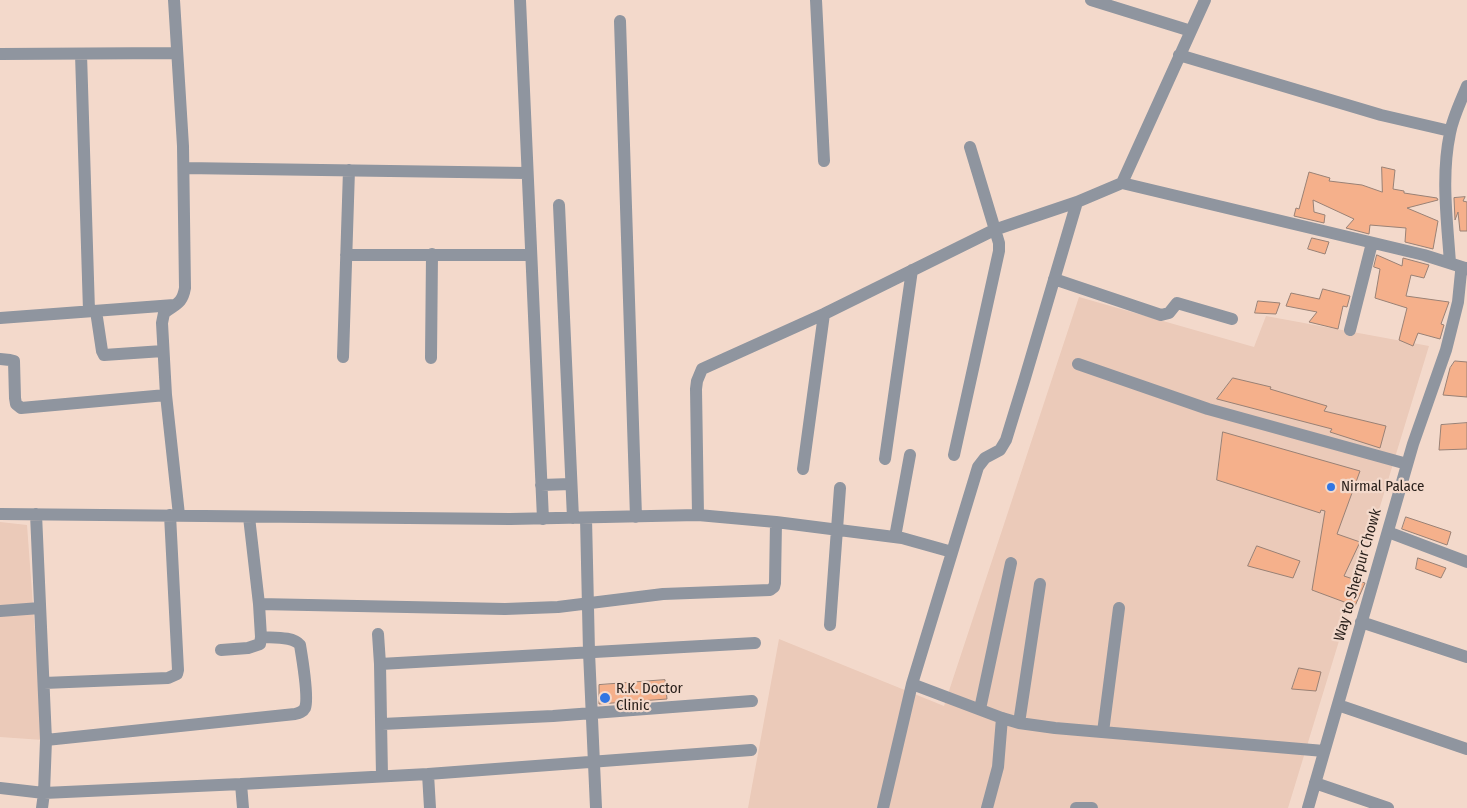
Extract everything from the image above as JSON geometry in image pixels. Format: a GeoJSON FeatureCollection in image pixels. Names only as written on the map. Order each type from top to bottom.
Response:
{"type":"FeatureCollection","features":[{"type":"Feature","properties":{"kind":"street"},"geometry":{"type":"LineString","coordinates":[[44,683],[168,678],[177,674],[178,670],[174,515],[162,317],[168,310],[178,305],[186,288],[184,168],[174,0]]}},
{"type":"Feature","properties":{"kind":"street"},"geometry":{"type":"LineString","coordinates":[[520,0],[543,519]]}},
{"type":"Feature","properties":{"kind":"street"},"geometry":{"type":"LineString","coordinates":[[816,0],[824,161]]}},
{"type":"Feature","properties":{"kind":"street"},"geometry":{"type":"LineString","coordinates":[[1091,0],[1191,31]]}},
{"type":"Feature","properties":{"kind":"street"},"geometry":{"type":"LineString","coordinates":[[1122,183],[1205,0]]}},
{"type":"Feature","properties":{"kind":"street"},"geometry":{"type":"LineString","coordinates":[[620,21],[636,517]]}},
{"type":"Feature","properties":{"kind":"street"},"geometry":{"type":"LineString","coordinates":[[0,54],[178,53]]}},
{"type":"Feature","properties":{"kind":"street"},"geometry":{"type":"LineString","coordinates":[[81,54],[92,311],[102,351],[104,356],[163,351]]}},
{"type":"Feature","properties":{"kind":"street"},"geometry":{"type":"LineString","coordinates":[[1179,55],[1381,115],[1450,131]]}},
{"type":"Feature","properties":{"kind":"street"},"geometry":{"type":"LineString","coordinates":[[1450,263],[1444,185],[1450,131],[1462,110],[1467,86]]}},
{"type":"Feature","properties":{"kind":"street"},"geometry":{"type":"LineString","coordinates":[[954,456],[999,258],[999,243],[970,148]]}},
{"type":"Feature","properties":{"kind":"street"},"geometry":{"type":"LineString","coordinates":[[184,168],[527,173]]}},
{"type":"Feature","properties":{"kind":"street"},"geometry":{"type":"LineString","coordinates":[[343,357],[349,170]]}},
{"type":"Feature","properties":{"kind":"street"},"geometry":{"type":"LineString","coordinates":[[698,515],[696,389],[702,369],[824,314],[994,230],[1077,202],[1122,183],[1424,255],[1466,268]]}},
{"type":"Feature","properties":{"kind":"street"},"geometry":{"type":"LineString","coordinates":[[883,808],[912,684],[978,467],[985,458],[1000,450],[1006,440],[1077,202]]}},
{"type":"Feature","properties":{"kind":"street"},"geometry":{"type":"LineString","coordinates":[[559,205],[573,518]]}},
{"type":"Feature","properties":{"kind":"street"},"geometry":{"type":"LineString","coordinates":[[1350,330],[1372,243]]}},
{"type":"Feature","properties":{"kind":"street"},"geometry":{"type":"LineString","coordinates":[[431,358],[432,254]]}},
{"type":"Feature","properties":{"kind":"street"},"geometry":{"type":"LineString","coordinates":[[346,255],[530,255]]}},
{"type":"Feature","properties":{"kind":"street","name":"Way to Sherpur Chowk"},"geometry":{"type":"LineString","coordinates":[[1308,808],[1407,464],[1446,350],[1458,302],[1461,272],[1466,268]]}},
{"type":"Feature","properties":{"kind":"street"},"geometry":{"type":"LineString","coordinates":[[885,459],[912,270]]}},
{"type":"Feature","properties":{"kind":"street"},"geometry":{"type":"LineString","coordinates":[[1054,280],[1162,314],[1169,312],[1177,303],[1232,319]]}},
{"type":"Feature","properties":{"kind":"street"},"geometry":{"type":"LineString","coordinates":[[0,318],[178,305]]}},
{"type":"Feature","properties":{"kind":"street"},"geometry":{"type":"LineString","coordinates":[[803,469],[824,314]]}},
{"type":"Feature","properties":{"kind":"street"},"geometry":{"type":"LineString","coordinates":[[0,359],[14,361],[15,398],[16,404],[20,408],[166,395]]}},
{"type":"Feature","properties":{"kind":"street"},"geometry":{"type":"LineString","coordinates":[[1078,364],[1208,409],[1407,464]]}},
{"type":"Feature","properties":{"kind":"street"},"geometry":{"type":"LineString","coordinates":[[895,537],[910,456]]}},
{"type":"Feature","properties":{"kind":"street"},"geometry":{"type":"LineString","coordinates":[[541,485],[571,484]]}},
{"type":"Feature","properties":{"kind":"street"},"geometry":{"type":"LineString","coordinates":[[830,625],[840,488]]}},
{"type":"Feature","properties":{"kind":"street"},"geometry":{"type":"LineString","coordinates":[[0,514],[543,519],[698,515],[776,522],[895,537],[952,552]]}},
{"type":"Feature","properties":{"kind":"street"},"geometry":{"type":"LineString","coordinates":[[36,514],[46,740],[42,808]]}},
{"type":"Feature","properties":{"kind":"street"},"geometry":{"type":"LineString","coordinates":[[222,650],[254,647],[260,644],[259,604],[249,517]]}},
{"type":"Feature","properties":{"kind":"street"},"geometry":{"type":"LineString","coordinates":[[586,518],[589,652],[596,808]]}},
{"type":"Feature","properties":{"kind":"street"},"geometry":{"type":"LineString","coordinates":[[259,604],[465,609],[558,607],[663,594],[770,590],[774,587],[775,583],[776,522]]}},
{"type":"Feature","properties":{"kind":"street"},"geometry":{"type":"LineString","coordinates":[[1388,532],[1467,562]]}},
{"type":"Feature","properties":{"kind":"street"},"geometry":{"type":"LineString","coordinates":[[980,709],[1011,563]]}},
{"type":"Feature","properties":{"kind":"street"},"geometry":{"type":"LineString","coordinates":[[1019,723],[1040,584]]}},
{"type":"Feature","properties":{"kind":"street"},"geometry":{"type":"LineString","coordinates":[[0,611],[40,608]]}},
{"type":"Feature","properties":{"kind":"street"},"geometry":{"type":"LineString","coordinates":[[1103,732],[1119,608]]}},
{"type":"Feature","properties":{"kind":"street"},"geometry":{"type":"LineString","coordinates":[[1361,622],[1467,657]]}},
{"type":"Feature","properties":{"kind":"street"},"geometry":{"type":"LineString","coordinates":[[378,634],[382,776]]}},
{"type":"Feature","properties":{"kind":"street"},"geometry":{"type":"LineString","coordinates":[[46,740],[257,719],[302,712],[305,706],[305,698],[300,645],[293,640],[261,637]]}},
{"type":"Feature","properties":{"kind":"street"},"geometry":{"type":"LineString","coordinates":[[380,664],[755,643]]}},
{"type":"Feature","properties":{"kind":"street"},"geometry":{"type":"LineString","coordinates":[[912,684],[1019,723],[1054,728],[1324,751]]}},
{"type":"Feature","properties":{"kind":"street"},"geometry":{"type":"LineString","coordinates":[[382,724],[592,714],[752,701]]}},
{"type":"Feature","properties":{"kind":"street"},"geometry":{"type":"LineString","coordinates":[[1338,704],[1467,749]]}},
{"type":"Feature","properties":{"kind":"street"},"geometry":{"type":"LineString","coordinates":[[987,808],[998,766],[1002,718]]}},
{"type":"Feature","properties":{"kind":"street"},"geometry":{"type":"LineString","coordinates":[[0,788],[44,793],[241,784],[428,774],[751,750]]}},
{"type":"Feature","properties":{"kind":"street"},"geometry":{"type":"LineString","coordinates":[[428,774],[430,808]]}},
{"type":"Feature","properties":{"kind":"street"},"geometry":{"type":"LineString","coordinates":[[1315,783],[1388,808]]}},
{"type":"Feature","properties":{"kind":"street"},"geometry":{"type":"LineString","coordinates":[[241,784],[243,808]]}},
{"type":"Feature","properties":{"kind":"street"},"geometry":{"type":"LineString","coordinates":[[1076,808],[1092,808]]}},
{"type":"Feature","properties":{"kind":"shaded area"},"geometry":{"type":"Polygon","coordinates":[[[1079,297],[1254,347],[1266,316],[1429,346],[1288,808],[748,808],[779,639],[944,706],[1079,297]]]}},
{"type":"Feature","properties":{"kind":"shaded area"},"geometry":{"type":"Polygon","coordinates":[[[0,522],[27,525],[43,740],[0,737],[0,522]]]}},
{"type":"Feature","properties":{"kind":"building"},"geometry":{"type":"Polygon","coordinates":[[[1382,167],[1395,170],[1393,189],[1404,191],[1404,193],[1437,198],[1438,200],[1407,208],[1438,221],[1433,249],[1405,242],[1406,228],[1370,225],[1369,234],[1346,228],[1354,219],[1313,200],[1314,212],[1325,215],[1324,223],[1294,216],[1296,208],[1299,209],[1309,172],[1330,178],[1329,181],[1362,185],[1382,192],[1382,167]]]}},
{"type":"Feature","properties":{"kind":"building"},"geometry":{"type":"Polygon","coordinates":[[[1465,197],[1463,201],[1467,202],[1467,231],[1460,231],[1458,212],[1455,220],[1454,198],[1465,197]]]}},
{"type":"Feature","properties":{"kind":"building"},"geometry":{"type":"Polygon","coordinates":[[[1312,238],[1329,242],[1325,254],[1308,249],[1312,238]]]}},
{"type":"Feature","properties":{"kind":"building"},"geometry":{"type":"Polygon","coordinates":[[[1377,255],[1402,266],[1403,258],[1429,265],[1424,278],[1411,275],[1406,296],[1449,302],[1441,324],[1444,325],[1440,339],[1418,333],[1413,346],[1399,340],[1407,308],[1375,298],[1380,269],[1374,267],[1377,255]]]}},
{"type":"Feature","properties":{"kind":"building"},"geometry":{"type":"Polygon","coordinates":[[[1323,289],[1350,296],[1347,307],[1343,306],[1338,329],[1309,322],[1317,312],[1286,306],[1291,293],[1319,299],[1323,289]]]}},
{"type":"Feature","properties":{"kind":"building"},"geometry":{"type":"Polygon","coordinates":[[[1258,301],[1280,303],[1276,314],[1255,313],[1258,301]]]}},
{"type":"Feature","properties":{"kind":"building"},"geometry":{"type":"Polygon","coordinates":[[[1455,361],[1467,362],[1467,397],[1443,395],[1450,368],[1455,361]]]}},
{"type":"Feature","properties":{"kind":"building"},"geometry":{"type":"Polygon","coordinates":[[[1233,378],[1271,387],[1270,389],[1327,406],[1324,411],[1386,426],[1380,448],[1330,432],[1332,429],[1217,399],[1233,378]]]}},
{"type":"Feature","properties":{"kind":"building"},"geometry":{"type":"Polygon","coordinates":[[[1467,423],[1467,449],[1439,450],[1441,425],[1467,423]]]}},
{"type":"Feature","properties":{"kind":"building"},"geometry":{"type":"Polygon","coordinates":[[[1223,432],[1360,471],[1337,534],[1360,542],[1344,576],[1365,583],[1355,606],[1312,590],[1325,511],[1321,510],[1320,513],[1217,480],[1223,432]]]}},
{"type":"Feature","properties":{"kind":"building"},"geometry":{"type":"Polygon","coordinates":[[[1406,517],[1451,532],[1447,545],[1402,529],[1406,517]]]}},
{"type":"Feature","properties":{"kind":"building"},"geometry":{"type":"Polygon","coordinates":[[[1257,546],[1300,561],[1293,578],[1248,566],[1257,546]]]}},
{"type":"Feature","properties":{"kind":"building"},"geometry":{"type":"Polygon","coordinates":[[[1418,558],[1446,568],[1441,578],[1416,569],[1418,558]]]}},
{"type":"Feature","properties":{"kind":"building"},"geometry":{"type":"Polygon","coordinates":[[[1299,668],[1321,672],[1316,691],[1292,689],[1299,668]]]}},
{"type":"Feature","properties":{"kind":"building"},"geometry":{"type":"Polygon","coordinates":[[[665,680],[667,699],[599,704],[599,685],[665,680]]]}},
{"type":"Feature","properties":{"kind":"place","name":"Nirmal Palace"},"geometry":{"type":"Point","coordinates":[1331,487]}},
{"type":"Feature","properties":{"kind":"place","name":"R.K. Doctor Clinic"},"geometry":{"type":"Point","coordinates":[605,698]}}]}
